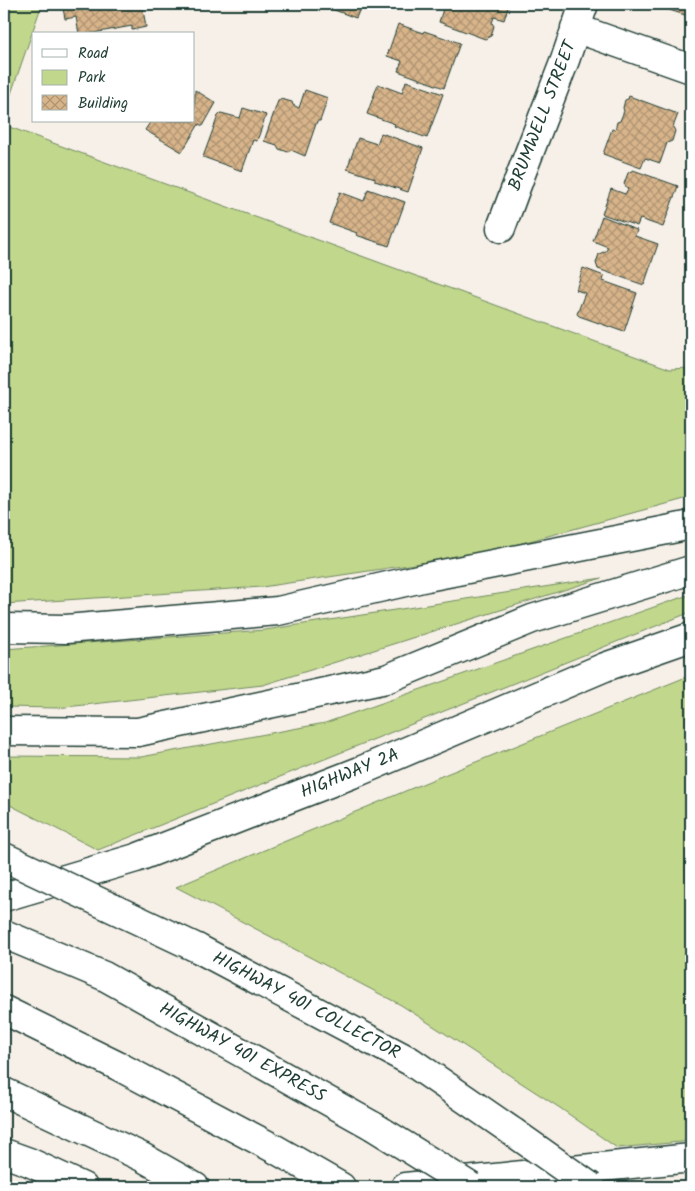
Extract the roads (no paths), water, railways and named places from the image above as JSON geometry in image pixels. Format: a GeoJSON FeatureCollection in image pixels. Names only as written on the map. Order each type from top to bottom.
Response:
{"type":"FeatureCollection","features":[{"type":"Feature","properties":{"kind":"main road"},"geometry":{"type":"LineString","coordinates":[[580,16],[691,69]]}},
{"type":"Feature","properties":{"kind":"main road","name":"BRUMWELL STREET"},"geometry":{"type":"LineString","coordinates":[[501,228],[580,16]]}},
{"type":"Feature","properties":{"kind":"main road"},"geometry":{"type":"LineString","coordinates":[[4,628],[66,629],[278,611],[427,577],[691,524]]}},
{"type":"Feature","properties":{"kind":"main road"},"geometry":{"type":"LineString","coordinates":[[4,731],[138,732],[386,679],[532,619],[691,570]]}},
{"type":"Feature","properties":{"kind":"main road","name":"HIGHWAY 2A"},"geometry":{"type":"LineString","coordinates":[[4,897],[145,854],[360,771],[606,667],[691,637]]}},
{"type":"Feature","properties":{"kind":"main road","name":"HIGHWAY 401 COLLECTOR"},"geometry":{"type":"LineString","coordinates":[[4,857],[197,948],[410,1061],[591,1187]]}},
{"type":"Feature","properties":{"kind":"main road","name":"HIGHWAY 401 EXPRESS"},"geometry":{"type":"LineString","coordinates":[[4,934],[104,976],[372,1126],[472,1187]]}},
{"type":"Feature","properties":{"kind":"main road"},"geometry":{"type":"LineString","coordinates":[[4,1010],[118,1066],[275,1149],[341,1187]]}},
{"type":"Feature","properties":{"kind":"main road"},"geometry":{"type":"LineString","coordinates":[[4,1092],[142,1157],[195,1187]]}},
{"type":"Feature","properties":{"kind":"main road"},"geometry":{"type":"LineString","coordinates":[[4,1153],[29,1162],[83,1187]]}},
{"type":"Feature","properties":{"kind":"main road"},"geometry":{"type":"LineString","coordinates":[[405,1187],[691,1158]]}}]}
